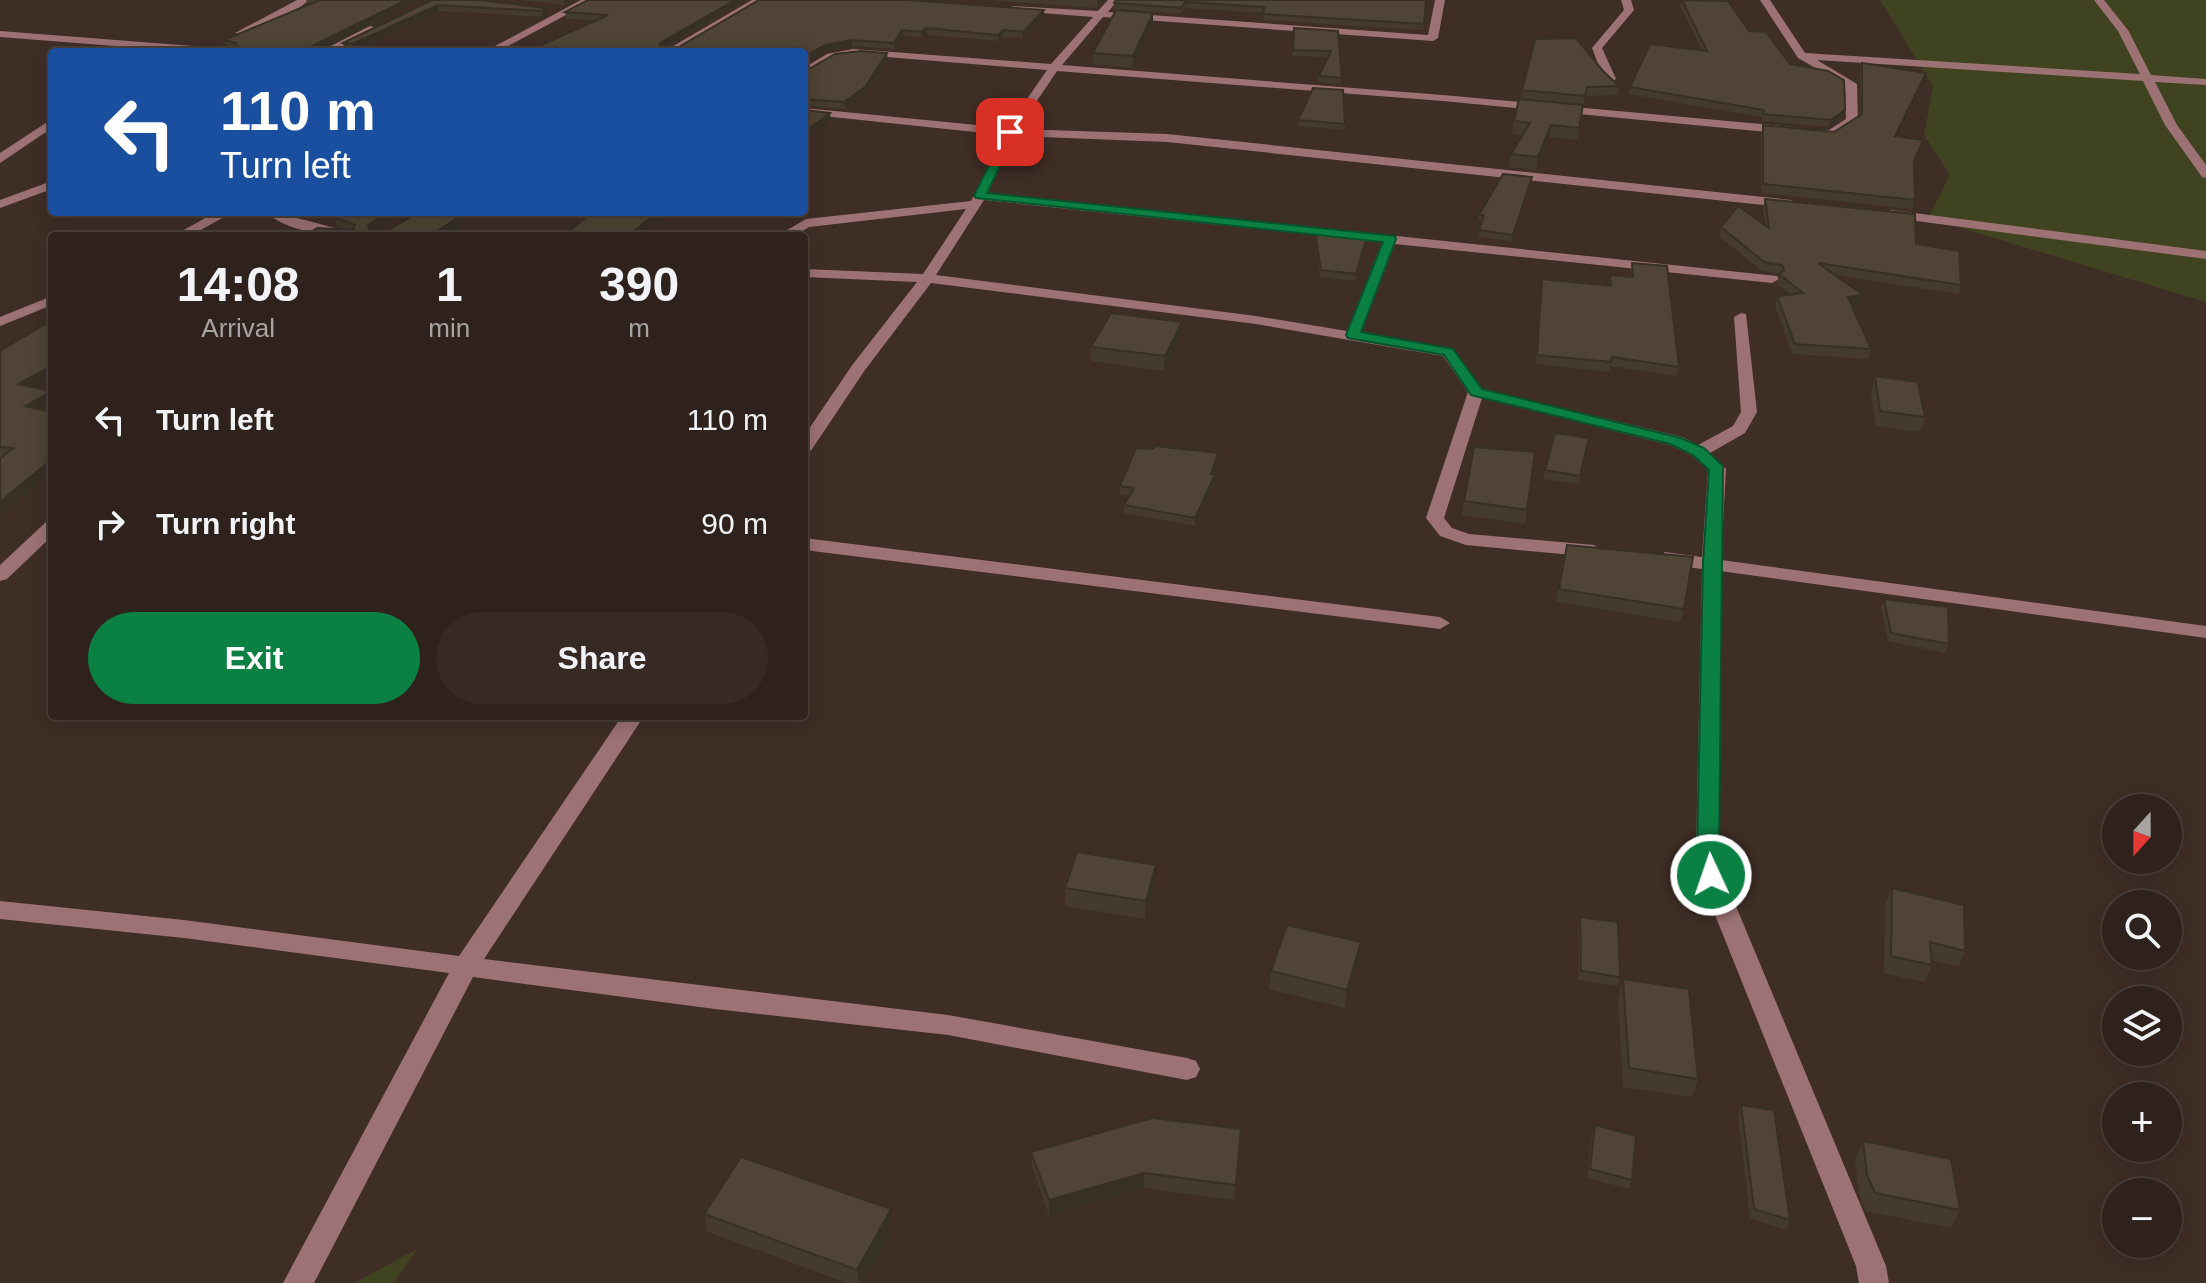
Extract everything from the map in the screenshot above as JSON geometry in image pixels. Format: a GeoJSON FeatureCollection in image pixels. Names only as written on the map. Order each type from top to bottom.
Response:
{"type":"FeatureCollection","features":[{"type":"Feature","properties":{"kind":"street"},"geometry":{"type":"LineString","coordinates":[[205,48],[272,20],[304,0]]}},
{"type":"Feature","properties":{"kind":"street"},"geometry":{"type":"LineString","coordinates":[[497,48],[589,0]]}},
{"type":"Feature","properties":{"kind":"street"},"geometry":{"type":"LineString","coordinates":[[675,48],[759,0]]}},
{"type":"Feature","properties":{"kind":"street"},"geometry":{"type":"LineString","coordinates":[[808,442],[859,367],[927,278],[978,200],[1010,132],[1055,66],[1113,0]]}},
{"type":"Feature","properties":{"kind":"street"},"geometry":{"type":"LineString","coordinates":[[1010,8],[1433,38],[1440,0]]}},
{"type":"Feature","properties":{"kind":"street"},"geometry":{"type":"LineString","coordinates":[[1610,79],[1597,48],[1629,10],[1626,0]]}},
{"type":"Feature","properties":{"kind":"street"},"geometry":{"type":"LineString","coordinates":[[1765,0],[1802,56],[1851,84],[1852,120],[1832,134],[1817,133]]}},
{"type":"Feature","properties":{"kind":"street"},"geometry":{"type":"LineString","coordinates":[[2099,0],[2123,30],[2171,125],[2206,174]]}},
{"type":"Feature","properties":{"kind":"street"},"geometry":{"type":"LineString","coordinates":[[553,9],[568,11]]}},
{"type":"Feature","properties":{"kind":"street"},"geometry":{"type":"LineString","coordinates":[[332,48],[379,26]]}},
{"type":"Feature","properties":{"kind":"street"},"geometry":{"type":"LineString","coordinates":[[0,34],[163,48]]}},
{"type":"Feature","properties":{"kind":"street"},"geometry":{"type":"LineString","coordinates":[[808,70],[824,57],[846,51],[1055,66],[1801,131]]}},
{"type":"Feature","properties":{"kind":"street"},"geometry":{"type":"LineString","coordinates":[[1802,56],[2206,82]]}},
{"type":"Feature","properties":{"kind":"street"},"geometry":{"type":"LineString","coordinates":[[808,111],[1010,132],[1167,138],[1804,205]]}},
{"type":"Feature","properties":{"kind":"street"},"geometry":{"type":"LineString","coordinates":[[0,159],[48,126]]}},
{"type":"Feature","properties":{"kind":"street"},"geometry":{"type":"LineString","coordinates":[[3,199],[48,186]]}},
{"type":"Feature","properties":{"kind":"street"},"geometry":{"type":"LineString","coordinates":[[791,232],[806,223],[978,200],[1772,279]]}},
{"type":"Feature","properties":{"kind":"street"},"geometry":{"type":"LineString","coordinates":[[1881,213],[2206,255]]}},
{"type":"Feature","properties":{"kind":"street"},"geometry":{"type":"LineString","coordinates":[[188,232],[218,216]]}},
{"type":"Feature","properties":{"kind":"street"},"geometry":{"type":"LineString","coordinates":[[281,216],[300,225],[331,232]]}},
{"type":"Feature","properties":{"kind":"street"},"geometry":{"type":"LineString","coordinates":[[1353,335],[1390,239]]}},
{"type":"Feature","properties":{"kind":"street"},"geometry":{"type":"LineString","coordinates":[[808,273],[927,278],[1353,335],[1448,352],[1476,392],[1676,441],[1699,452],[1717,469],[1711,563],[1708,854],[1711,875],[1871,1266],[1874,1283]]}},
{"type":"Feature","properties":{"kind":"street"},"geometry":{"type":"LineString","coordinates":[[0,322],[48,302]]}},
{"type":"Feature","properties":{"kind":"street"},"geometry":{"type":"LineString","coordinates":[[1699,452],[1739,429],[1749,412],[1741,317]]}},
{"type":"Feature","properties":{"kind":"street"},"geometry":{"type":"LineString","coordinates":[[1476,392],[1435,518],[1446,532],[1466,539],[1619,554]]}},
{"type":"Feature","properties":{"kind":"street"},"geometry":{"type":"LineString","coordinates":[[0,575],[48,530]]}},
{"type":"Feature","properties":{"kind":"street"},"geometry":{"type":"LineString","coordinates":[[808,544],[1440,623]]}},
{"type":"Feature","properties":{"kind":"street"},"geometry":{"type":"LineString","coordinates":[[1650,557],[2206,632]]}},
{"type":"Feature","properties":{"kind":"street"},"geometry":{"type":"LineString","coordinates":[[298,1283],[466,966],[630,720]]}},
{"type":"Feature","properties":{"kind":"street"},"geometry":{"type":"LineString","coordinates":[[0,910],[184,929],[715,999],[948,1025],[1187,1069]]}},
{"type":"Feature","properties":{"kind":"green space"},"geometry":{"type":"Polygon","coordinates":[[[1880,0],[2206,0],[2206,302],[1928,218],[1950,175],[1924,135],[1933,86],[1880,0]]]}},
{"type":"Feature","properties":{"kind":"green space"},"geometry":{"type":"Polygon","coordinates":[[[417,1249],[394,1283],[354,1283],[417,1249]]]}},
{"type":"Feature","properties":{"kind":"building"},"geometry":{"type":"Polygon","coordinates":[[[320,0],[406,0],[308,48],[237,48],[236,43],[224,40],[320,0]]]}},
{"type":"Feature","properties":{"kind":"building"},"geometry":{"type":"Polygon","coordinates":[[[432,0],[480,0],[546,8],[542,11],[438,5],[352,44],[343,43],[432,0]]]}},
{"type":"Feature","properties":{"kind":"building"},"geometry":{"type":"Polygon","coordinates":[[[588,0],[735,0],[660,43],[660,47],[677,48],[535,48],[608,15],[565,12],[588,0]]]}},
{"type":"Feature","properties":{"kind":"building"},"geometry":{"type":"Polygon","coordinates":[[[759,0],[908,0],[1044,10],[1023,32],[1003,30],[998,35],[926,28],[921,32],[902,30],[894,43],[852,40],[825,45],[808,55],[808,48],[677,48],[759,0]]]}},
{"type":"Feature","properties":{"kind":"building"},"geometry":{"type":"Polygon","coordinates":[[[1116,0],[1426,0],[1424,24],[1263,14],[1264,7],[1185,2],[1181,8],[1114,3],[1116,0]]]}},
{"type":"Feature","properties":{"kind":"building"},"geometry":{"type":"Polygon","coordinates":[[[1682,0],[1728,1],[1749,31],[1766,32],[1790,64],[1828,71],[1844,80],[1845,110],[1831,120],[1763,114],[1764,110],[1630,87],[1650,44],[1707,51],[1682,0]]]}},
{"type":"Feature","properties":{"kind":"building"},"geometry":{"type":"Polygon","coordinates":[[[1116,10],[1153,13],[1133,56],[1093,53],[1116,10]]]}},
{"type":"Feature","properties":{"kind":"building"},"geometry":{"type":"Polygon","coordinates":[[[1294,28],[1338,31],[1342,78],[1319,76],[1331,51],[1293,50],[1294,28]]]}},
{"type":"Feature","properties":{"kind":"building"},"geometry":{"type":"Polygon","coordinates":[[[1576,38],[1619,86],[1587,87],[1585,96],[1522,90],[1535,39],[1576,38]]]}},
{"type":"Feature","properties":{"kind":"building"},"geometry":{"type":"Polygon","coordinates":[[[861,51],[887,53],[865,87],[844,102],[808,99],[808,70],[835,54],[861,51]]]}},
{"type":"Feature","properties":{"kind":"building"},"geometry":{"type":"Polygon","coordinates":[[[1862,63],[1926,73],[1895,136],[1923,140],[1914,161],[1915,200],[1763,184],[1763,125],[1834,132],[1862,114],[1862,63]]]}},
{"type":"Feature","properties":{"kind":"building"},"geometry":{"type":"Polygon","coordinates":[[[1313,88],[1343,90],[1345,124],[1298,120],[1313,88]]]}},
{"type":"Feature","properties":{"kind":"building"},"geometry":{"type":"Polygon","coordinates":[[[1519,99],[1583,105],[1579,128],[1551,125],[1538,157],[1511,154],[1530,123],[1514,121],[1519,99]]]}},
{"type":"Feature","properties":{"kind":"building"},"geometry":{"type":"Polygon","coordinates":[[[808,110],[830,113],[808,129],[808,110]]]}},
{"type":"Feature","properties":{"kind":"building"},"geometry":{"type":"Polygon","coordinates":[[[1503,174],[1532,177],[1513,235],[1479,230],[1484,215],[1479,215],[1503,174]]]}},
{"type":"Feature","properties":{"kind":"building"},"geometry":{"type":"Polygon","coordinates":[[[1765,199],[1915,214],[1916,244],[1959,251],[1961,285],[1818,263],[1863,295],[1848,297],[1871,349],[1795,344],[1777,296],[1803,293],[1779,274],[1784,270],[1782,265],[1764,262],[1721,227],[1738,206],[1769,228],[1765,199]]]}},
{"type":"Feature","properties":{"kind":"building"},"geometry":{"type":"Polygon","coordinates":[[[383,216],[368,225],[370,230],[388,230],[413,216],[460,216],[436,232],[311,232],[317,228],[353,230],[355,225],[334,217],[383,216]]]}},
{"type":"Feature","properties":{"kind":"building"},"geometry":{"type":"Polygon","coordinates":[[[588,216],[652,216],[634,232],[567,232],[588,216]]]}},
{"type":"Feature","properties":{"kind":"building"},"geometry":{"type":"Polygon","coordinates":[[[1315,232],[1367,236],[1356,274],[1321,270],[1315,232]]]}},
{"type":"Feature","properties":{"kind":"building"},"geometry":{"type":"Polygon","coordinates":[[[1632,263],[1667,266],[1679,367],[1612,357],[1611,362],[1537,355],[1542,279],[1611,286],[1610,275],[1633,277],[1632,263]]]}},
{"type":"Feature","properties":{"kind":"building"},"geometry":{"type":"Polygon","coordinates":[[[1111,313],[1182,322],[1165,356],[1091,347],[1111,313]]]}},
{"type":"Feature","properties":{"kind":"building"},"geometry":{"type":"Polygon","coordinates":[[[48,322],[48,368],[18,384],[48,390],[48,393],[25,406],[48,411],[48,462],[0,502],[0,459],[13,448],[0,447],[0,351],[48,322]]]}},
{"type":"Feature","properties":{"kind":"building"},"geometry":{"type":"Polygon","coordinates":[[[1875,376],[1918,382],[1925,417],[1880,411],[1875,376]]]}},
{"type":"Feature","properties":{"kind":"building"},"geometry":{"type":"Polygon","coordinates":[[[1555,433],[1589,438],[1580,476],[1545,470],[1555,433]]]}},
{"type":"Feature","properties":{"kind":"building"},"geometry":{"type":"Polygon","coordinates":[[[1155,446],[1218,453],[1211,474],[1215,475],[1195,518],[1124,505],[1134,488],[1120,486],[1136,448],[1153,449],[1155,446]]]}},
{"type":"Feature","properties":{"kind":"building"},"geometry":{"type":"Polygon","coordinates":[[[1474,447],[1535,452],[1527,510],[1464,501],[1474,447]]]}},
{"type":"Feature","properties":{"kind":"building"},"geometry":{"type":"Polygon","coordinates":[[[1567,545],[1693,557],[1684,609],[1559,589],[1567,545]]]}},
{"type":"Feature","properties":{"kind":"building"},"geometry":{"type":"Polygon","coordinates":[[[1884,599],[1948,607],[1949,644],[1891,633],[1884,599]]]}},
{"type":"Feature","properties":{"kind":"building"},"geometry":{"type":"Polygon","coordinates":[[[1077,852],[1156,865],[1146,901],[1065,888],[1077,852]]]}},
{"type":"Feature","properties":{"kind":"building"},"geometry":{"type":"Polygon","coordinates":[[[1892,888],[1964,905],[1965,951],[1930,942],[1932,965],[1891,956],[1892,888]]]}},
{"type":"Feature","properties":{"kind":"building"},"geometry":{"type":"Polygon","coordinates":[[[1580,917],[1618,922],[1620,977],[1581,971],[1580,917]]]}},
{"type":"Feature","properties":{"kind":"building"},"geometry":{"type":"Polygon","coordinates":[[[1287,925],[1361,942],[1347,990],[1271,971],[1287,925]]]}},
{"type":"Feature","properties":{"kind":"building"},"geometry":{"type":"Polygon","coordinates":[[[1623,979],[1689,989],[1698,1079],[1629,1068],[1623,979]]]}},
{"type":"Feature","properties":{"kind":"building"},"geometry":{"type":"Polygon","coordinates":[[[1741,1105],[1774,1110],[1790,1220],[1754,1209],[1741,1105]]]}},
{"type":"Feature","properties":{"kind":"building"},"geometry":{"type":"Polygon","coordinates":[[[1152,1118],[1241,1129],[1236,1185],[1144,1173],[1049,1200],[1031,1152],[1152,1118]]]}},
{"type":"Feature","properties":{"kind":"building"},"geometry":{"type":"Polygon","coordinates":[[[1595,1125],[1636,1136],[1632,1180],[1590,1169],[1595,1125]]]}},
{"type":"Feature","properties":{"kind":"building"},"geometry":{"type":"Polygon","coordinates":[[[1863,1141],[1951,1159],[1960,1210],[1875,1193],[1867,1175],[1863,1141]]]}},
{"type":"Feature","properties":{"kind":"building"},"geometry":{"type":"Polygon","coordinates":[[[741,1157],[891,1209],[857,1270],[704,1214],[741,1157]]]}},
{"type":"Feature","properties":{"kind":"route"},"geometry":{"type":"LineString","coordinates":[[1010,132],[980,196],[1390,239],[1353,335],[1448,352],[1476,392],[1676,441],[1699,452],[1717,469],[1711,563],[1708,854],[1711,875]]}}]}
